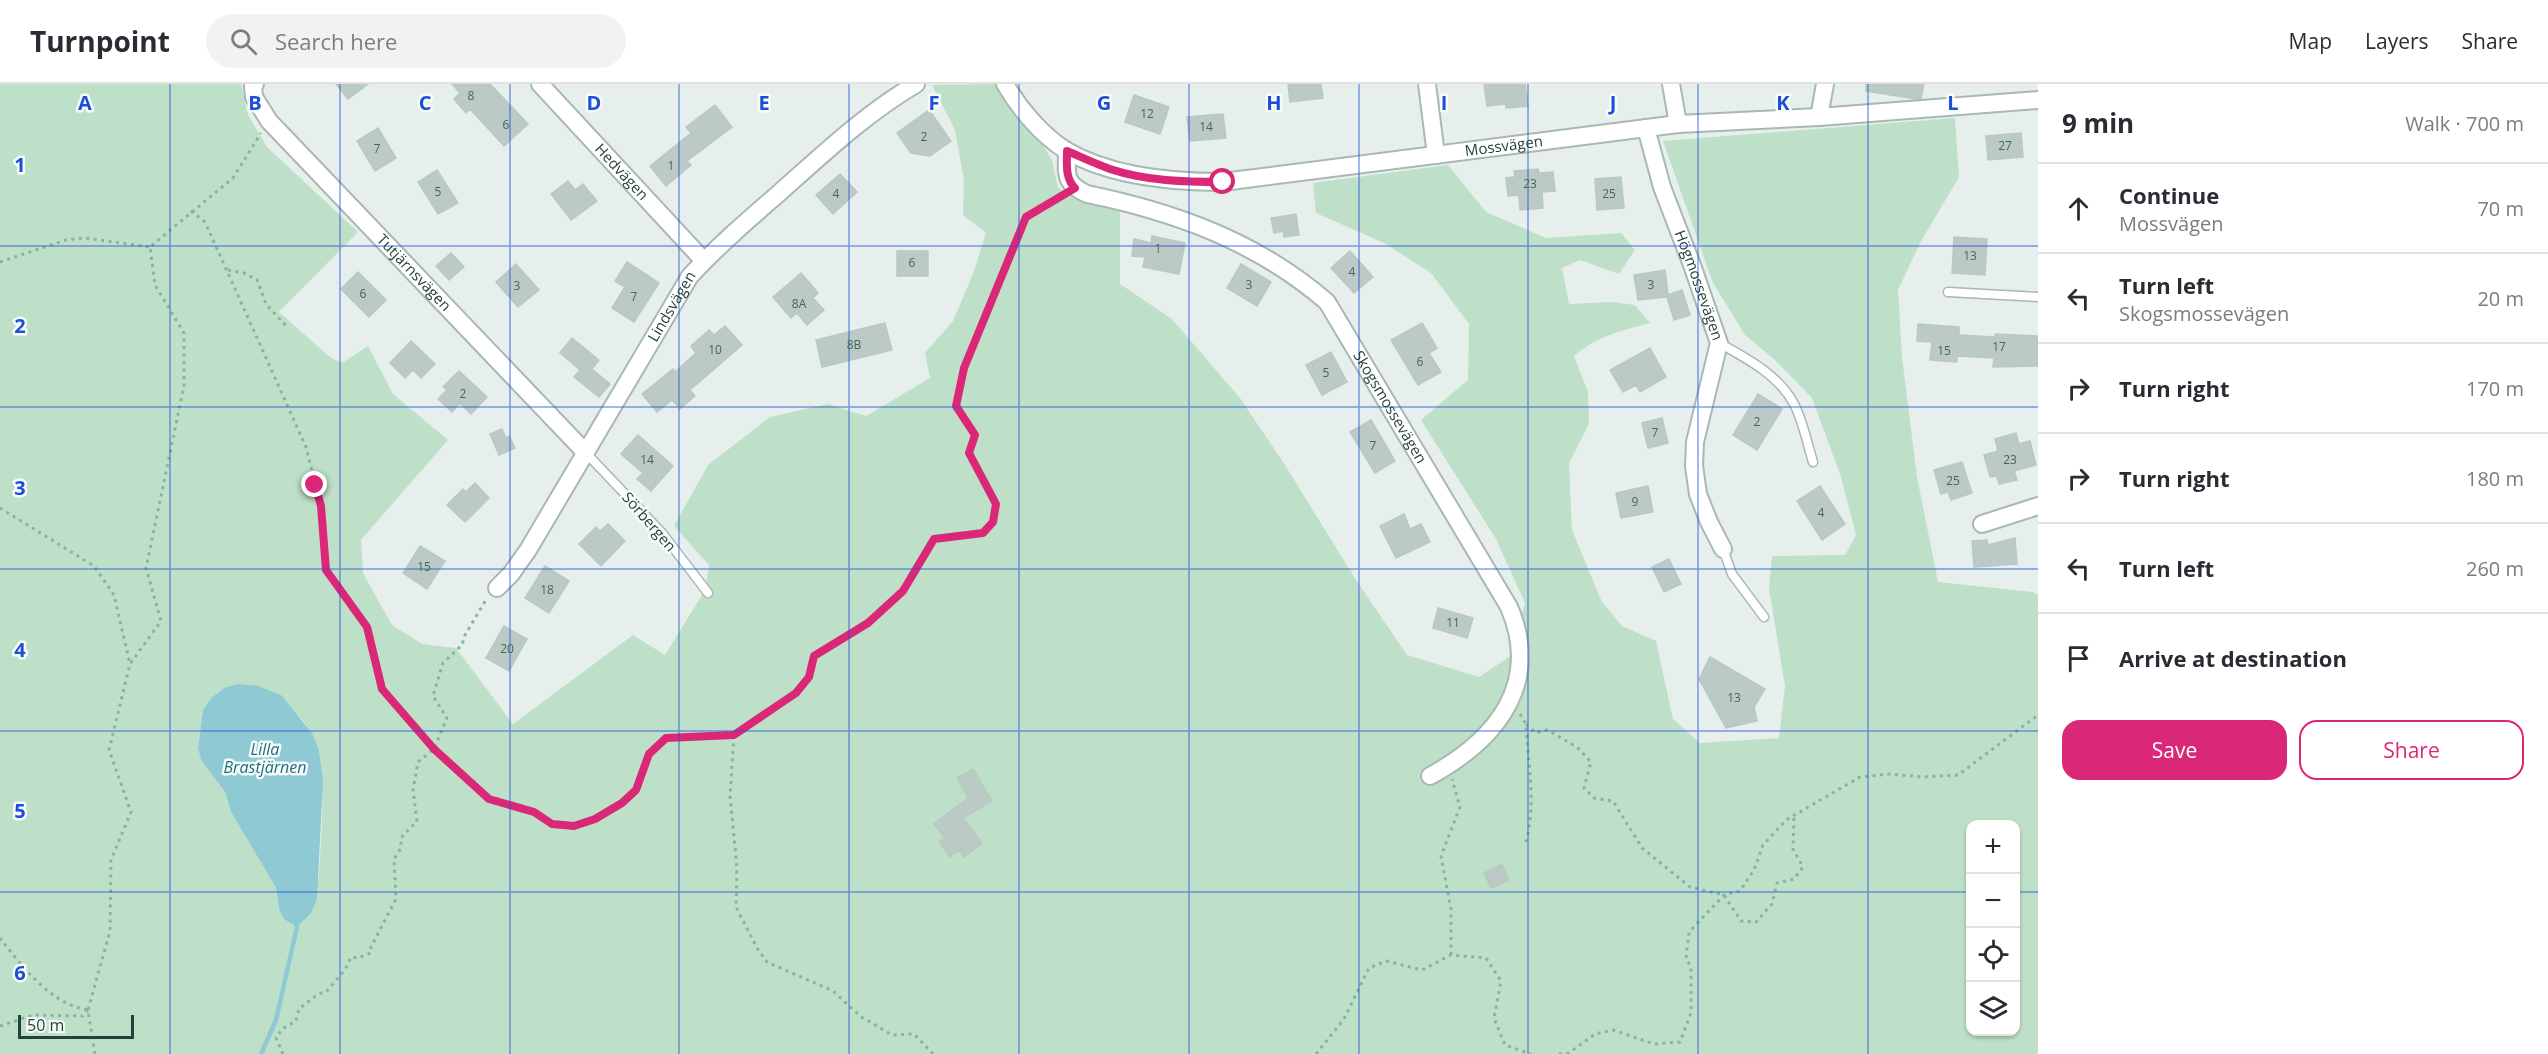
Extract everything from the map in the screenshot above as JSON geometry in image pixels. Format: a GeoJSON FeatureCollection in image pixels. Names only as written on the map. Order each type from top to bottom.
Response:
{"type":"FeatureCollection","features":[{"type":"Feature","properties":{"kind":"street","name":"Hedvägen"},"geometry":{"type":"LineString","coordinates":[[540,84],[704,261]]}},
{"type":"Feature","properties":{"kind":"street","name":"Lindsvägen"},"geometry":{"type":"LineString","coordinates":[[497,588],[512,574],[528,550],[690,276],[848,132],[894,97],[916,84]]}},
{"type":"Feature","properties":{"kind":"street","name":"Mossvägen"},"geometry":{"type":"LineString","coordinates":[[1005,84],[1014,99],[1032,120],[1067,151],[1111,169],[1150,178],[1188,182],[1223,182],[1678,124],[1820,117],[2038,100]]}},
{"type":"Feature","properties":{"kind":"street"},"geometry":{"type":"LineString","coordinates":[[1427,84],[1436,155]]}},
{"type":"Feature","properties":{"kind":"street"},"geometry":{"type":"LineString","coordinates":[[1671,84],[1678,124]]}},
{"type":"Feature","properties":{"kind":"street"},"geometry":{"type":"LineString","coordinates":[[1820,117],[1825,84]]}},
{"type":"Feature","properties":{"kind":"street","name":"Tutjärnsvägen"},"geometry":{"type":"LineString","coordinates":[[254,85],[254,97],[269,121],[585,453]]}},
{"type":"Feature","properties":{"kind":"street","name":"Högmossevägen"},"geometry":{"type":"LineString","coordinates":[[1646,128],[1662,187],[1719,343],[1695,442],[1694,466],[1698,494],[1723,549]]}},
{"type":"Feature","properties":{"kind":"street"},"geometry":{"type":"LineString","coordinates":[[1067,151],[1067,175],[1069,183],[1075,188]]}},
{"type":"Feature","properties":{"kind":"street","name":"Skogsmossevägen"},"geometry":{"type":"LineString","coordinates":[[1075,188],[1087,194],[1185,219],[1213,230],[1281,267],[1327,302],[1509,607],[1518,627],[1521,662],[1507,710],[1480,742],[1449,766],[1431,776]]}},
{"type":"Feature","properties":{"kind":"street"},"geometry":{"type":"LineString","coordinates":[[1982,524],[2038,506]]}},
{"type":"Feature","properties":{"kind":"lane"},"geometry":{"type":"LineString","coordinates":[[1948,292],[2038,297]]}},
{"type":"Feature","properties":{"kind":"lane"},"geometry":{"type":"LineString","coordinates":[[1719,343],[1756,364],[1786,391],[1795,404],[1813,462]]}},
{"type":"Feature","properties":{"kind":"lane","name":"Sörbergen"},"geometry":{"type":"LineString","coordinates":[[585,453],[662,533],[708,593]]}},
{"type":"Feature","properties":{"kind":"lane"},"geometry":{"type":"LineString","coordinates":[[1723,549],[1732,574],[1764,617]]}},
{"type":"Feature","properties":{"kind":"path"},"geometry":{"type":"LineString","coordinates":[[0,262],[66,240],[85,238],[150,247],[233,178],[269,121]]}},
{"type":"Feature","properties":{"kind":"path"},"geometry":{"type":"LineString","coordinates":[[191,211],[205,222],[306,447],[321,506],[326,570],[367,627],[382,689],[434,749],[489,799],[534,812],[552,824],[574,826],[595,819],[622,803],[636,790],[649,754],[666,738],[734,735],[796,693],[809,677],[814,656],[868,623],[903,591],[934,539],[983,533],[993,522],[996,504],[969,453],[975,435],[956,406],[964,368],[1026,217],[1075,188]]}},
{"type":"Feature","properties":{"kind":"path"},"geometry":{"type":"LineString","coordinates":[[0,1026],[33,1015],[83,1016],[88,1010],[110,931],[111,860],[131,812],[109,750],[130,664],[161,621],[146,568],[184,386],[184,333],[155,285],[150,247]]}},
{"type":"Feature","properties":{"kind":"path"},"geometry":{"type":"LineString","coordinates":[[228,270],[244,273],[256,280],[266,304],[287,327]]}},
{"type":"Feature","properties":{"kind":"path"},"geometry":{"type":"LineString","coordinates":[[0,508],[94,566],[114,596],[130,664]]}},
{"type":"Feature","properties":{"kind":"path"},"geometry":{"type":"LineString","coordinates":[[283,1054],[276,1038],[282,1029],[296,1020],[299,1010],[318,994],[326,992],[345,970],[351,957],[358,958],[370,952],[370,947],[396,899],[394,859],[401,848],[401,838],[417,821],[413,790],[418,762],[434,749],[447,718],[433,696],[443,663],[462,645],[465,635],[487,598],[497,588]]}},
{"type":"Feature","properties":{"kind":"path"},"geometry":{"type":"LineString","coordinates":[[1511,699],[1526,724],[1536,733],[1547,730],[1577,747],[1591,762],[1584,788],[1594,798],[1613,801],[1642,848],[1690,887],[1724,895],[1740,891],[1754,870],[1763,845],[1786,820],[1860,777],[1889,774],[1923,777],[1958,775],[2038,715]]}},
{"type":"Feature","properties":{"kind":"path"},"geometry":{"type":"LineString","coordinates":[[1525,845],[1531,826],[1532,810],[1526,724]]}},
{"type":"Feature","properties":{"kind":"path"},"geometry":{"type":"LineString","coordinates":[[734,735],[730,796],[737,868],[736,907],[757,948],[767,962],[833,991],[860,1016],[892,1035],[914,1034],[933,1054]]}},
{"type":"Feature","properties":{"kind":"path"},"geometry":{"type":"LineString","coordinates":[[1449,766],[1460,807],[1440,856],[1451,909],[1451,955]]}},
{"type":"Feature","properties":{"kind":"path"},"geometry":{"type":"LineString","coordinates":[[1724,895],[1742,921],[1756,922],[1772,904],[1777,883],[1794,879],[1803,867],[1793,849],[1794,816]]}},
{"type":"Feature","properties":{"kind":"path"},"geometry":{"type":"LineString","coordinates":[[1559,1054],[1569,1053],[1595,1034],[1613,1030],[1654,1044],[1680,1042],[1691,1013],[1691,967],[1686,958],[1689,932],[1724,895]]}},
{"type":"Feature","properties":{"kind":"path"},"geometry":{"type":"LineString","coordinates":[[0,938],[22,965],[60,1000],[88,1010]]}},
{"type":"Feature","properties":{"kind":"path"},"geometry":{"type":"LineString","coordinates":[[1316,1054],[1344,1019],[1369,968],[1386,961],[1422,970],[1451,955],[1486,958],[1501,981],[1494,1018],[1505,1045],[1531,1054]]}},
{"type":"Feature","properties":{"kind":"path"},"geometry":{"type":"LineString","coordinates":[[88,1010],[95,1054]]}},
{"type":"Feature","properties":{"kind":"green space"},"geometry":{"type":"Polygon","coordinates":[[[0,84],[241,84],[248,115],[267,147],[358,232],[279,312],[331,358],[342,363],[368,346],[393,394],[448,440],[361,540],[363,573],[392,625],[422,644],[456,648],[513,724],[633,635],[665,655],[705,590],[709,565],[674,526],[708,465],[770,417],[828,404],[866,416],[930,378],[925,353],[953,321],[973,274],[986,233],[963,215],[964,180],[955,130],[932,85],[996,84],[1052,160],[1058,188],[1091,204],[1120,212],[1120,284],[1172,319],[1240,398],[1285,465],[1356,580],[1407,655],[1479,677],[1509,657],[1525,603],[1496,539],[1421,420],[1468,380],[1469,324],[1431,273],[1384,243],[1316,213],[1313,183],[1448,165],[1486,212],[1546,238],[1621,233],[1635,250],[1619,274],[1580,260],[1562,268],[1569,304],[1611,302],[1635,305],[1650,323],[1600,339],[1574,356],[1588,392],[1589,424],[1569,463],[1572,530],[1602,602],[1622,626],[1656,641],[1673,719],[1700,743],[1779,738],[1785,686],[1769,588],[1772,556],[1845,555],[1856,535],[1841,477],[1812,398],[1776,361],[1745,335],[1713,283],[1663,141],[1955,118],[1959,177],[1920,243],[1898,290],[1902,357],[1917,477],[1938,582],[2033,592],[2038,595],[2038,1054],[0,1054],[0,84]],[[224,688],[211,698],[203,710],[198,748],[201,760],[225,792],[231,812],[276,888],[279,910],[319,877],[322,791],[316,747],[309,729],[298,716],[224,688]]]}},
{"type":"Feature","properties":{"kind":"water","name":"Lilla Brastjärnen"},"geometry":{"type":"Polygon","coordinates":[[[238,684],[258,686],[281,695],[312,733],[319,751],[323,781],[317,899],[311,913],[297,927],[284,919],[279,909],[276,888],[231,812],[225,792],[201,760],[198,748],[203,710],[211,698],[224,688],[238,684]]]}},
{"type":"Feature","properties":{"kind":"building"},"geometry":{"type":"Polygon","coordinates":[[[336,84],[368,84],[348,99],[336,84]]]}},
{"type":"Feature","properties":{"kind":"building"},"geometry":{"type":"Polygon","coordinates":[[[452,84],[490,84],[528,124],[504,146],[470,109],[466,113],[454,99],[460,93],[452,84]]]}},
{"type":"Feature","properties":{"kind":"building"},"geometry":{"type":"Polygon","coordinates":[[[1288,84],[1321,84],[1323,98],[1290,102],[1288,84]]]}},
{"type":"Feature","properties":{"kind":"building"},"geometry":{"type":"Polygon","coordinates":[[[1484,84],[1525,84],[1528,106],[1506,108],[1506,104],[1487,106],[1484,84]]]}},
{"type":"Feature","properties":{"kind":"building"},"geometry":{"type":"Polygon","coordinates":[[[1866,84],[1924,84],[1921,99],[1916,99],[1866,91],[1866,84]]]}},
{"type":"Feature","properties":{"kind":"building"},"geometry":{"type":"Polygon","coordinates":[[[1134,95],[1169,107],[1160,134],[1125,122],[1134,95]]]}},
{"type":"Feature","properties":{"kind":"building"},"geometry":{"type":"Polygon","coordinates":[[[715,105],[732,127],[687,161],[691,165],[666,186],[650,166],[691,133],[686,127],[715,105]]]}},
{"type":"Feature","properties":{"kind":"building"},"geometry":{"type":"Polygon","coordinates":[[[929,110],[951,141],[930,156],[911,153],[897,133],[929,110]]]}},
{"type":"Feature","properties":{"kind":"building"},"geometry":{"type":"Polygon","coordinates":[[[1223,114],[1226,138],[1190,141],[1187,117],[1223,114]]]}},
{"type":"Feature","properties":{"kind":"building"},"geometry":{"type":"Polygon","coordinates":[[[378,128],[396,158],[375,171],[357,141],[378,128]]]}},
{"type":"Feature","properties":{"kind":"building"},"geometry":{"type":"Polygon","coordinates":[[[2021,133],[2023,157],[1988,160],[1986,136],[2021,133]]]}},
{"type":"Feature","properties":{"kind":"building"},"geometry":{"type":"Polygon","coordinates":[[[1538,169],[1539,173],[1553,172],[1555,191],[1542,192],[1543,208],[1520,210],[1519,195],[1508,196],[1506,178],[1515,177],[1514,171],[1538,169]]]}},
{"type":"Feature","properties":{"kind":"building"},"geometry":{"type":"Polygon","coordinates":[[[437,170],[458,203],[438,214],[418,182],[437,170]]]}},
{"type":"Feature","properties":{"kind":"building"},"geometry":{"type":"Polygon","coordinates":[[[840,174],[857,192],[833,214],[816,195],[840,174]]]}},
{"type":"Feature","properties":{"kind":"building"},"geometry":{"type":"Polygon","coordinates":[[[1621,177],[1624,208],[1597,210],[1595,179],[1621,177]]]}},
{"type":"Feature","properties":{"kind":"building"},"geometry":{"type":"Polygon","coordinates":[[[568,181],[575,190],[583,184],[597,201],[571,220],[551,194],[568,181]]]}},
{"type":"Feature","properties":{"kind":"building"},"geometry":{"type":"Polygon","coordinates":[[[1296,214],[1299,235],[1284,237],[1283,231],[1274,233],[1271,218],[1296,214]]]}},
{"type":"Feature","properties":{"kind":"building"},"geometry":{"type":"Polygon","coordinates":[[[1152,236],[1185,243],[1179,274],[1143,267],[1145,257],[1132,256],[1134,239],[1151,243],[1152,236]]]}},
{"type":"Feature","properties":{"kind":"building"},"geometry":{"type":"Polygon","coordinates":[[[1954,237],[1987,239],[1985,275],[1952,273],[1954,237]]]}},
{"type":"Feature","properties":{"kind":"building"},"geometry":{"type":"Polygon","coordinates":[[[897,251],[928,251],[928,276],[897,276],[897,251]]]}},
{"type":"Feature","properties":{"kind":"building"},"geometry":{"type":"Polygon","coordinates":[[[1350,251],[1373,277],[1354,293],[1331,268],[1350,251]]]}},
{"type":"Feature","properties":{"kind":"building"},"geometry":{"type":"Polygon","coordinates":[[[451,253],[464,267],[449,280],[436,266],[451,253]]]}},
{"type":"Feature","properties":{"kind":"building"},"geometry":{"type":"Polygon","coordinates":[[[627,262],[659,283],[634,322],[612,308],[625,287],[615,281],[627,262]]]}},
{"type":"Feature","properties":{"kind":"building"},"geometry":{"type":"Polygon","coordinates":[[[516,264],[539,290],[518,307],[496,282],[516,264]]]}},
{"type":"Feature","properties":{"kind":"building"},"geometry":{"type":"Polygon","coordinates":[[[1241,264],[1271,282],[1257,306],[1227,288],[1241,264]]]}},
{"type":"Feature","properties":{"kind":"building"},"geometry":{"type":"Polygon","coordinates":[[[1665,270],[1668,295],[1682,290],[1690,315],[1674,320],[1667,297],[1638,300],[1634,275],[1665,270]]]}},
{"type":"Feature","properties":{"kind":"building"},"geometry":{"type":"Polygon","coordinates":[[[358,272],[386,300],[369,317],[341,289],[358,272]]]}},
{"type":"Feature","properties":{"kind":"building"},"geometry":{"type":"Polygon","coordinates":[[[801,273],[818,293],[813,298],[824,310],[807,325],[797,313],[791,318],[773,297],[801,273]]]}},
{"type":"Feature","properties":{"kind":"building"},"geometry":{"type":"Polygon","coordinates":[[[885,323],[892,350],[822,367],[816,340],[885,323]]]}},
{"type":"Feature","properties":{"kind":"building"},"geometry":{"type":"Polygon","coordinates":[[[1422,323],[1437,348],[1429,353],[1441,372],[1418,385],[1391,340],[1422,323]]]}},
{"type":"Feature","properties":{"kind":"building"},"geometry":{"type":"Polygon","coordinates":[[[1918,324],[1959,327],[1959,335],[2038,336],[2038,366],[1993,367],[1994,358],[1957,356],[1957,362],[1930,360],[1932,342],[1917,341],[1918,324]]]}},
{"type":"Feature","properties":{"kind":"building"},"geometry":{"type":"Polygon","coordinates":[[[725,326],[742,345],[690,390],[695,396],[680,409],[672,400],[657,412],[642,394],[673,369],[675,372],[696,353],[691,346],[709,330],[714,335],[725,326]]]}},
{"type":"Feature","properties":{"kind":"building"},"geometry":{"type":"Polygon","coordinates":[[[572,338],[599,360],[592,369],[610,384],[599,397],[574,377],[580,370],[560,353],[572,338]]]}},
{"type":"Feature","properties":{"kind":"building"},"geometry":{"type":"Polygon","coordinates":[[[411,341],[435,364],[421,378],[413,370],[405,378],[390,363],[411,341]]]}},
{"type":"Feature","properties":{"kind":"building"},"geometry":{"type":"Polygon","coordinates":[[[1650,348],[1666,377],[1640,392],[1636,385],[1623,392],[1610,370],[1650,348]]]}},
{"type":"Feature","properties":{"kind":"building"},"geometry":{"type":"Polygon","coordinates":[[[1331,352],[1347,382],[1322,395],[1306,365],[1331,352]]]}},
{"type":"Feature","properties":{"kind":"building"},"geometry":{"type":"Polygon","coordinates":[[[459,371],[487,397],[471,414],[460,403],[452,412],[438,399],[447,390],[443,387],[459,371]]]}},
{"type":"Feature","properties":{"kind":"building"},"geometry":{"type":"Polygon","coordinates":[[[1758,394],[1782,409],[1757,450],[1733,435],[1758,394]]]}},
{"type":"Feature","properties":{"kind":"building"},"geometry":{"type":"Polygon","coordinates":[[[1662,418],[1668,443],[1648,448],[1642,423],[1662,418]]]}},
{"type":"Feature","properties":{"kind":"building"},"geometry":{"type":"Polygon","coordinates":[[[1371,420],[1395,461],[1375,473],[1350,432],[1371,420]]]}},
{"type":"Feature","properties":{"kind":"building"},"geometry":{"type":"Polygon","coordinates":[[[502,429],[506,438],[509,436],[515,448],[499,455],[490,434],[502,429]]]}},
{"type":"Feature","properties":{"kind":"building"},"geometry":{"type":"Polygon","coordinates":[[[2016,433],[2019,444],[2030,441],[2036,465],[2014,471],[2017,480],[1999,484],[1997,476],[1990,477],[1984,455],[1998,451],[1995,439],[2016,433]]]}},
{"type":"Feature","properties":{"kind":"building"},"geometry":{"type":"Polygon","coordinates":[[[638,435],[673,466],[651,491],[637,479],[643,473],[621,454],[638,435]]]}},
{"type":"Feature","properties":{"kind":"building"},"geometry":{"type":"Polygon","coordinates":[[[1962,462],[1972,493],[1951,500],[1948,492],[1941,494],[1934,470],[1962,462]]]}},
{"type":"Feature","properties":{"kind":"building"},"geometry":{"type":"Polygon","coordinates":[[[475,483],[489,498],[465,522],[447,505],[463,489],[466,492],[475,483]]]}},
{"type":"Feature","properties":{"kind":"building"},"geometry":{"type":"Polygon","coordinates":[[[1648,486],[1653,512],[1621,518],[1616,493],[1648,486]]]}},
{"type":"Feature","properties":{"kind":"building"},"geometry":{"type":"Polygon","coordinates":[[[1820,486],[1845,524],[1822,540],[1797,501],[1820,486]]]}},
{"type":"Feature","properties":{"kind":"building"},"geometry":{"type":"Polygon","coordinates":[[[1404,514],[1410,529],[1421,524],[1430,542],[1396,558],[1380,526],[1404,514]]]}},
{"type":"Feature","properties":{"kind":"building"},"geometry":{"type":"Polygon","coordinates":[[[608,524],[625,541],[601,566],[579,544],[596,527],[600,531],[608,524]]]}},
{"type":"Feature","properties":{"kind":"building"},"geometry":{"type":"Polygon","coordinates":[[[2015,538],[2017,564],[1974,567],[1972,541],[1987,540],[1988,545],[2015,538]]]}},
{"type":"Feature","properties":{"kind":"building"},"geometry":{"type":"Polygon","coordinates":[[[420,546],[445,561],[427,589],[403,573],[420,546]]]}},
{"type":"Feature","properties":{"kind":"building"},"geometry":{"type":"Polygon","coordinates":[[[1669,559],[1681,584],[1664,592],[1652,567],[1669,559]]]}},
{"type":"Feature","properties":{"kind":"building"},"geometry":{"type":"Polygon","coordinates":[[[545,566],[569,581],[549,613],[525,598],[545,566]]]}},
{"type":"Feature","properties":{"kind":"building"},"geometry":{"type":"Polygon","coordinates":[[[1438,608],[1473,618],[1467,638],[1433,628],[1438,608]]]}},
{"type":"Feature","properties":{"kind":"building"},"geometry":{"type":"Polygon","coordinates":[[[504,626],[527,639],[509,671],[486,658],[504,626]]]}},
{"type":"Feature","properties":{"kind":"building"},"geometry":{"type":"Polygon","coordinates":[[[1710,657],[1765,689],[1754,707],[1757,721],[1726,728],[1699,679],[1710,657]]]}},
{"type":"Feature","properties":{"kind":"building"},"geometry":{"type":"Polygon","coordinates":[[[973,769],[992,801],[963,818],[982,843],[964,857],[959,850],[950,857],[939,842],[945,838],[934,824],[968,798],[957,778],[973,769]]]}},
{"type":"Feature","properties":{"kind":"building"},"geometry":{"type":"Polygon","coordinates":[[[1502,864],[1509,880],[1491,888],[1484,873],[1502,864]]]}},
{"type":"Feature","properties":{"kind":"waterway"},"geometry":{"type":"LineString","coordinates":[[261,1054],[276,1020],[297,927]]}},
{"type":"Feature","properties":{"kind":"route"},"geometry":{"type":"LineString","coordinates":[[315,485],[321,506],[326,570],[367,627],[382,689],[434,749],[489,799],[534,812],[552,824],[574,826],[595,819],[622,803],[636,790],[649,754],[666,738],[734,735],[768,713],[805,684],[814,656],[868,623],[903,591],[934,539],[983,533],[993,522],[996,504],[969,453],[975,435],[956,406],[964,368],[1026,217],[1075,188],[1069,183],[1067,175],[1067,151],[1111,169],[1150,178],[1188,182],[1223,182]]}}]}
